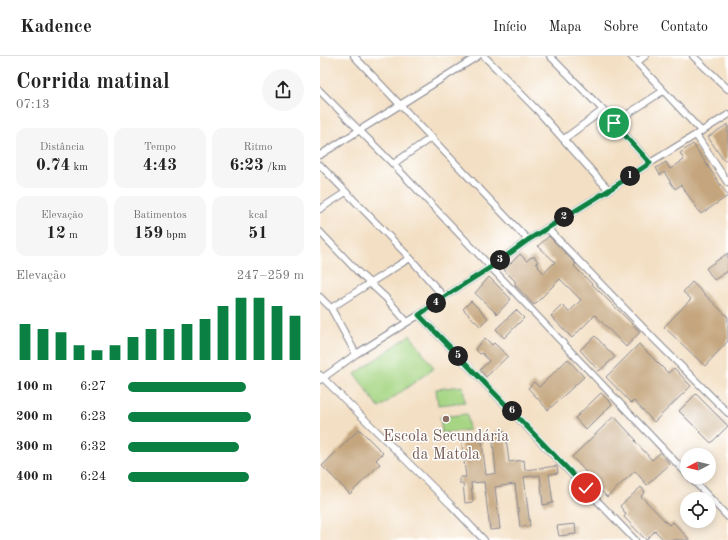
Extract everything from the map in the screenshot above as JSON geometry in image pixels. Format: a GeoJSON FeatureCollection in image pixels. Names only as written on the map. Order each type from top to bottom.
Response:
{"type":"FeatureCollection","features":[{"type":"Feature","properties":{"kind":"street"},"geometry":{"type":"LineString","coordinates":[[354,56],[528,240]]}},
{"type":"Feature","properties":{"kind":"street"},"geometry":{"type":"LineString","coordinates":[[320,155],[399,104],[478,56]]}},
{"type":"Feature","properties":{"kind":"street"},"geometry":{"type":"LineString","coordinates":[[484,56],[539,112],[609,190]]}},
{"type":"Feature","properties":{"kind":"street"},"geometry":{"type":"LineString","coordinates":[[550,56],[603,110],[650,163]]}},
{"type":"Feature","properties":{"kind":"street"},"geometry":{"type":"LineString","coordinates":[[631,56],[664,91],[698,133],[728,183]]}},
{"type":"Feature","properties":{"kind":"street"},"geometry":{"type":"LineString","coordinates":[[637,62],[644,56]]}},
{"type":"Feature","properties":{"kind":"street"},"geometry":{"type":"LineString","coordinates":[[693,56],[728,88]]}},
{"type":"Feature","properties":{"kind":"street"},"geometry":{"type":"LineString","coordinates":[[320,91],[393,164],[680,467]]}},
{"type":"Feature","properties":{"kind":"street"},"geometry":{"type":"LineString","coordinates":[[614,123],[664,91]]}},
{"type":"Feature","properties":{"kind":"street"},"geometry":{"type":"LineString","coordinates":[[564,139],[603,110]]}},
{"type":"Feature","properties":{"kind":"street"},"geometry":{"type":"LineString","coordinates":[[484,540],[451,505],[321,378],[491,267],[528,240],[728,115]]}},
{"type":"Feature","properties":{"kind":"street"},"geometry":{"type":"LineString","coordinates":[[393,164],[432,137]]}},
{"type":"Feature","properties":{"kind":"street"},"geometry":{"type":"LineString","coordinates":[[320,165],[410,258],[444,297]]}},
{"type":"Feature","properties":{"kind":"street"},"geometry":{"type":"LineString","coordinates":[[320,209],[346,192]]}},
{"type":"Feature","properties":{"kind":"street"},"geometry":{"type":"LineString","coordinates":[[547,228],[728,413]]}},
{"type":"Feature","properties":{"kind":"street"},"geometry":{"type":"LineString","coordinates":[[320,232],[386,298],[407,322]]}},
{"type":"Feature","properties":{"kind":"street"},"geometry":{"type":"LineString","coordinates":[[331,308],[410,258]]}},
{"type":"Feature","properties":{"kind":"street"},"geometry":{"type":"LineString","coordinates":[[320,297],[331,308],[356,354]]}},
{"type":"Feature","properties":{"kind":"street"},"geometry":{"type":"LineString","coordinates":[[419,315],[635,540]]}},
{"type":"Feature","properties":{"kind":"street"},"geometry":{"type":"LineString","coordinates":[[697,484],[728,516]]}},
{"type":"Feature","properties":{"kind":"green space"},"geometry":{"type":"Polygon","coordinates":[[[410,335],[434,368],[379,408],[355,374],[410,335]]]}},
{"type":"Feature","properties":{"kind":"green space"},"geometry":{"type":"Polygon","coordinates":[[[463,386],[465,402],[438,405],[436,389],[463,386]]]}},
{"type":"Feature","properties":{"kind":"green space"},"geometry":{"type":"Polygon","coordinates":[[[467,414],[469,430],[442,433],[440,417],[467,414]]]}},
{"type":"Feature","properties":{"kind":"building"},"geometry":{"type":"Polygon","coordinates":[[[728,124],[728,158],[724,161],[708,137],[728,124]]]}},
{"type":"Feature","properties":{"kind":"building"},"geometry":{"type":"Polygon","coordinates":[[[693,144],[728,196],[701,214],[681,185],[675,189],[664,172],[660,175],[656,168],[666,162],[670,169],[684,160],[680,153],[693,144]]]}},
{"type":"Feature","properties":{"kind":"building"},"geometry":{"type":"Polygon","coordinates":[[[549,236],[576,264],[574,266],[640,332],[626,347],[595,315],[572,338],[551,316],[562,305],[569,312],[581,300],[560,279],[534,305],[515,285],[515,281],[504,270],[520,254],[527,261],[534,256],[538,262],[536,263],[539,266],[538,267],[544,273],[555,262],[538,246],[549,236]]]}},
{"type":"Feature","properties":{"kind":"building"},"geometry":{"type":"Polygon","coordinates":[[[728,253],[728,271],[714,280],[706,268],[728,253]]]}},
{"type":"Feature","properties":{"kind":"building"},"geometry":{"type":"Polygon","coordinates":[[[489,277],[511,299],[497,314],[475,293],[489,277]]]}},
{"type":"Feature","properties":{"kind":"building"},"geometry":{"type":"Polygon","coordinates":[[[692,282],[728,317],[728,341],[705,366],[664,327],[691,299],[683,292],[692,282]]]}},
{"type":"Feature","properties":{"kind":"building"},"geometry":{"type":"Polygon","coordinates":[[[471,301],[488,318],[480,326],[463,309],[471,301]]]}},
{"type":"Feature","properties":{"kind":"building"},"geometry":{"type":"Polygon","coordinates":[[[516,310],[524,318],[504,338],[496,329],[516,310]]]}},
{"type":"Feature","properties":{"kind":"building"},"geometry":{"type":"Polygon","coordinates":[[[595,336],[615,357],[599,371],[580,350],[595,336]]]}},
{"type":"Feature","properties":{"kind":"building"},"geometry":{"type":"Polygon","coordinates":[[[485,338],[492,345],[494,343],[508,356],[486,377],[480,370],[489,361],[482,353],[480,354],[475,349],[485,338]]]}},
{"type":"Feature","properties":{"kind":"building"},"geometry":{"type":"Polygon","coordinates":[[[639,344],[668,373],[674,368],[691,386],[654,422],[634,401],[631,403],[606,377],[639,344]]]}},
{"type":"Feature","properties":{"kind":"building"},"geometry":{"type":"Polygon","coordinates":[[[568,359],[584,377],[548,410],[528,388],[534,382],[539,387],[568,359]]]}},
{"type":"Feature","properties":{"kind":"building"},"geometry":{"type":"Polygon","coordinates":[[[601,393],[612,404],[586,430],[575,418],[601,393]]]}},
{"type":"Feature","properties":{"kind":"building"},"geometry":{"type":"Polygon","coordinates":[[[696,394],[728,426],[711,443],[679,411],[696,394]]]}},
{"type":"Feature","properties":{"kind":"building"},"geometry":{"type":"Polygon","coordinates":[[[614,416],[652,460],[660,453],[670,464],[647,485],[635,471],[607,497],[572,457],[614,416]]]}},
{"type":"Feature","properties":{"kind":"building"},"geometry":{"type":"Polygon","coordinates":[[[359,429],[383,453],[376,460],[380,464],[350,494],[322,466],[359,429]]]}},
{"type":"Feature","properties":{"kind":"building"},"geometry":{"type":"Polygon","coordinates":[[[505,431],[509,462],[524,460],[525,470],[557,466],[558,473],[549,474],[553,503],[543,505],[540,475],[524,477],[530,526],[520,527],[515,484],[495,487],[500,529],[490,530],[484,482],[471,483],[473,502],[465,503],[463,484],[460,484],[460,477],[466,477],[461,437],[481,434],[486,475],[496,473],[492,432],[505,431]]]}},
{"type":"Feature","properties":{"kind":"building"},"geometry":{"type":"Polygon","coordinates":[[[641,487],[645,492],[641,496],[669,525],[673,522],[690,540],[664,540],[655,531],[646,540],[624,517],[626,514],[620,506],[641,487]]]}},
{"type":"Feature","properties":{"kind":"building"},"geometry":{"type":"Polygon","coordinates":[[[575,524],[576,534],[559,536],[557,526],[575,524]]]}},
{"type":"Feature","properties":{"kind":"place","name":"Escola Secundária da Matola"},"geometry":{"type":"Point","coordinates":[446,419]}},
{"type":"Feature","properties":{"kind":"route"},"geometry":{"type":"LineString","coordinates":[[586,488],[419,315],[491,267],[528,240],[650,163],[614,123]]}}]}
